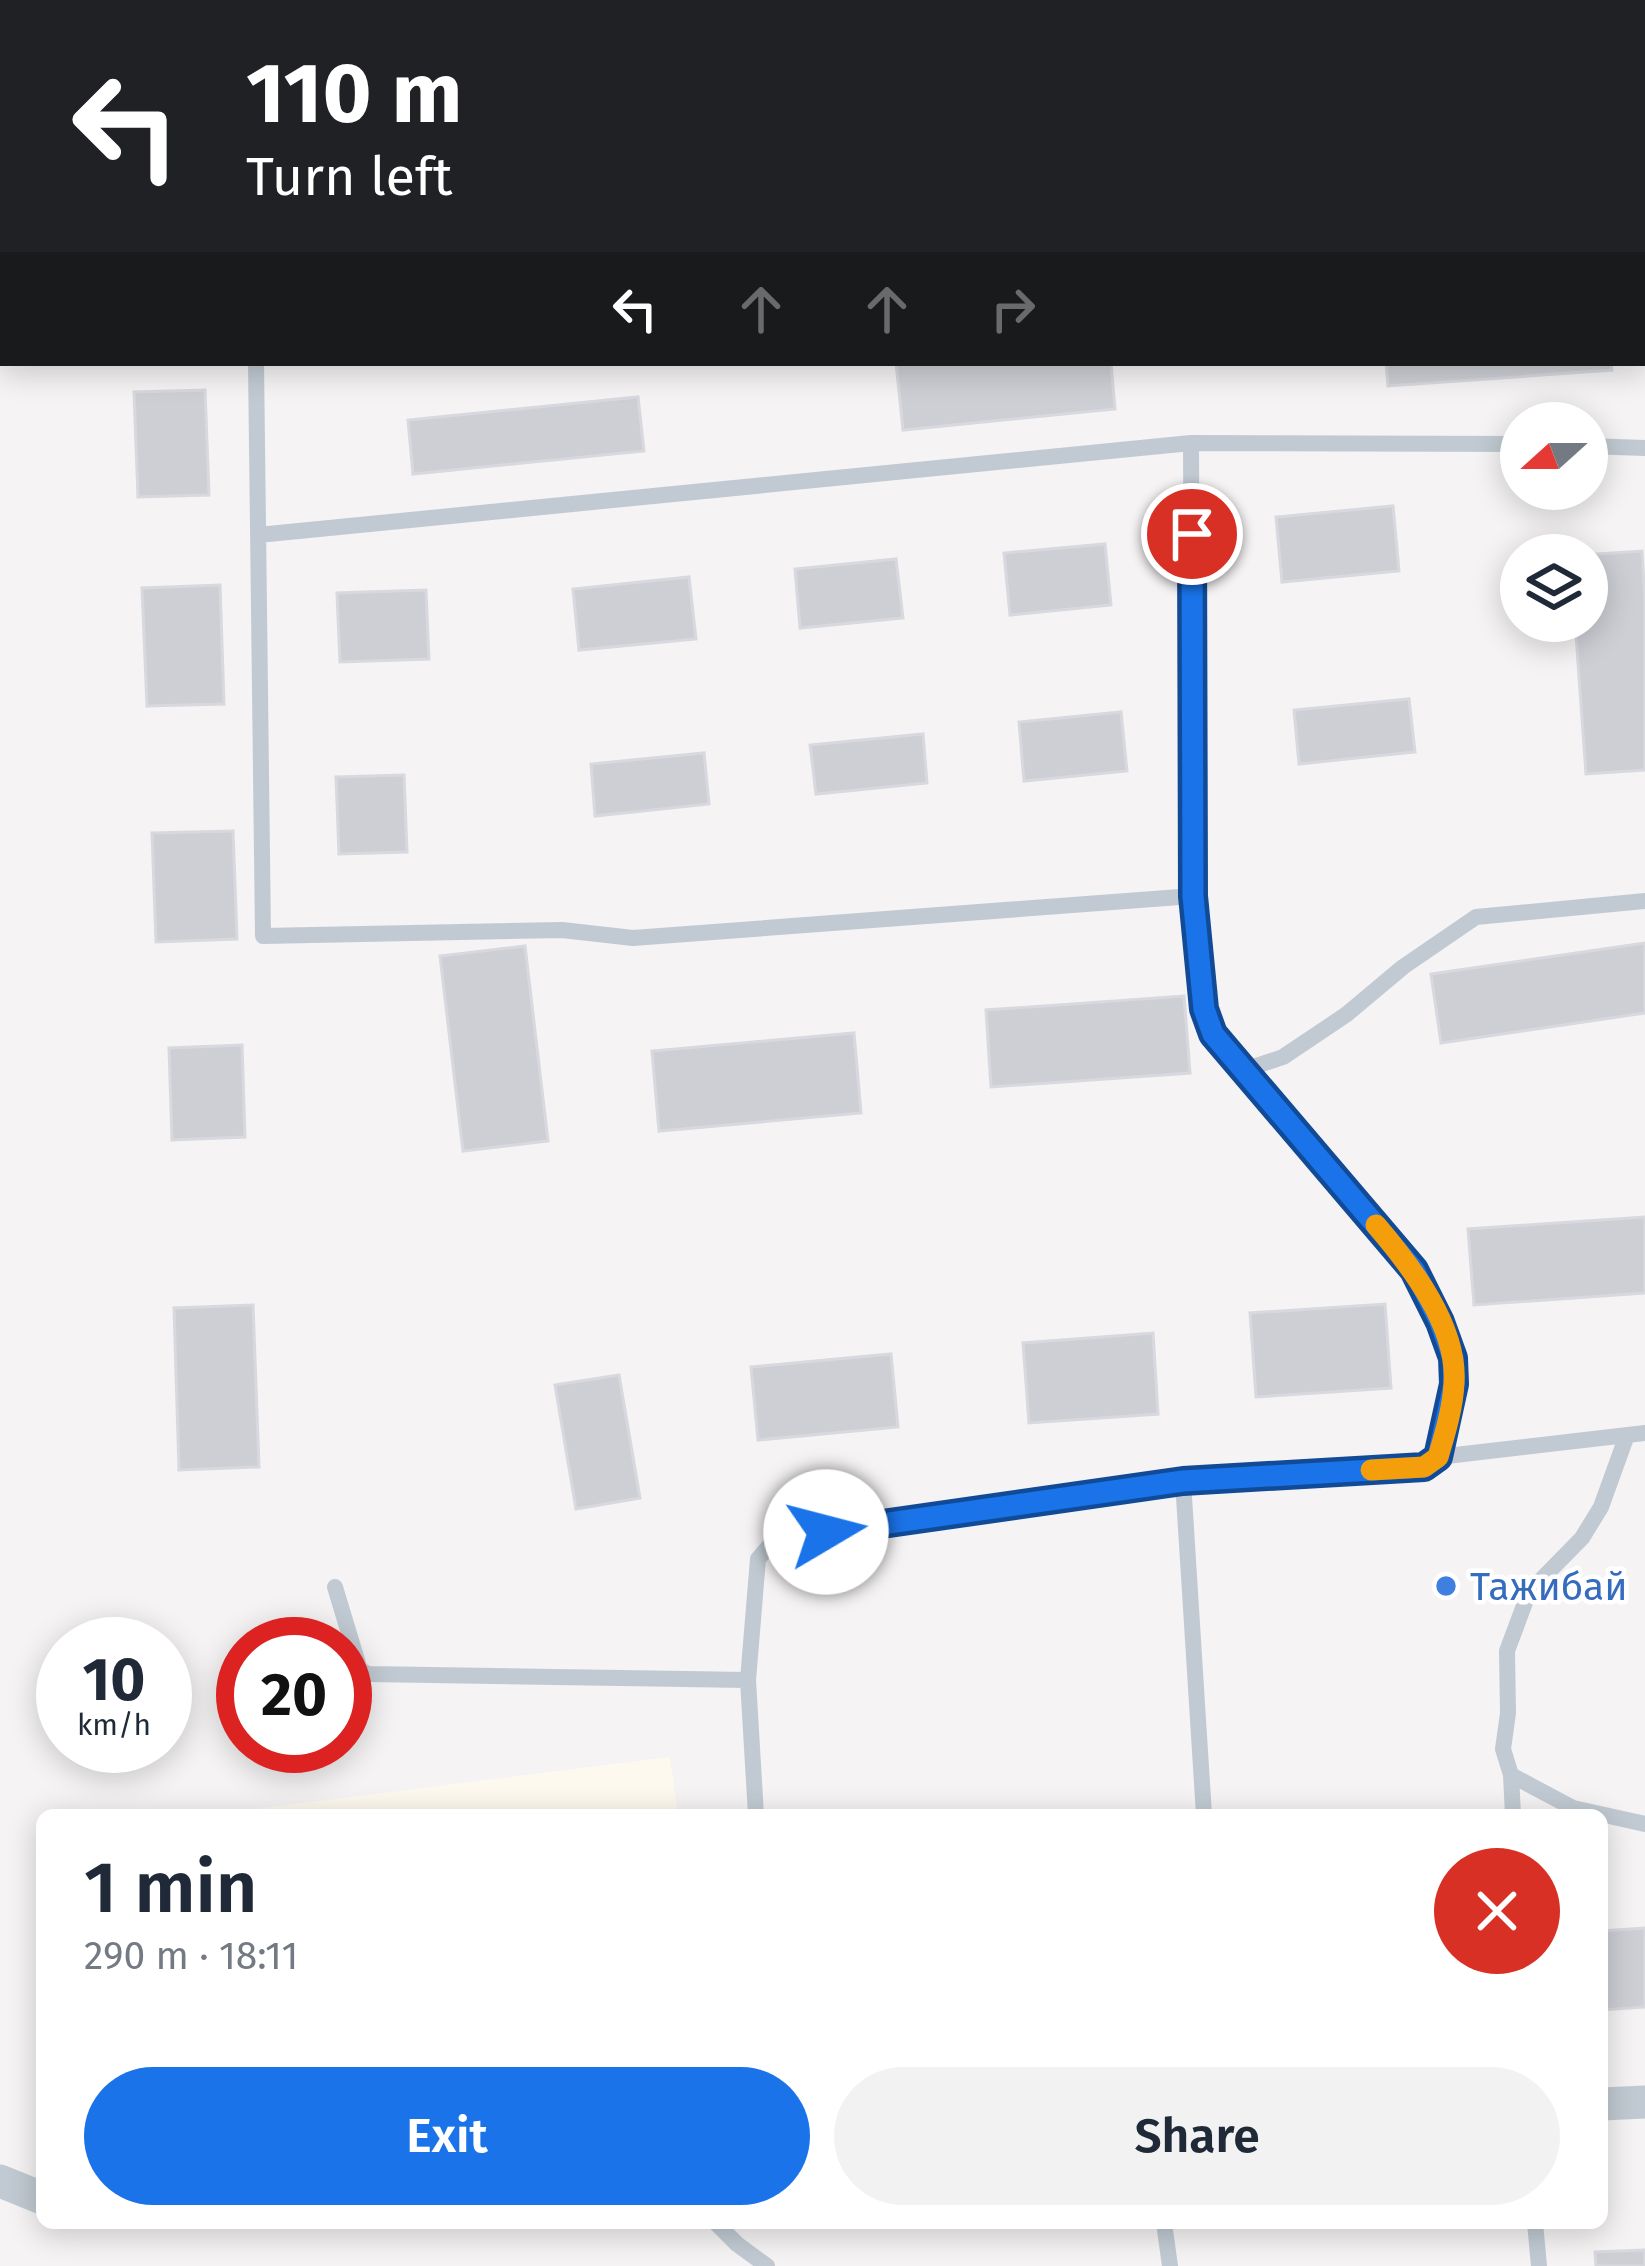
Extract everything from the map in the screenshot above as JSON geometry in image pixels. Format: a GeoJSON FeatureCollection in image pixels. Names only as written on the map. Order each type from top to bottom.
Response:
{"type":"FeatureCollection","features":[{"type":"Feature","properties":{"kind":"street"},"geometry":{"type":"LineString","coordinates":[[1608,2104],[1645,2102]]}},
{"type":"Feature","properties":{"kind":"street"},"geometry":{"type":"LineString","coordinates":[[0,2181],[36,2196]]}},
{"type":"Feature","properties":{"kind":"lane"},"geometry":{"type":"LineString","coordinates":[[256,366],[262,936],[562,930],[633,938],[1193,896]]}},
{"type":"Feature","properties":{"kind":"lane"},"geometry":{"type":"LineString","coordinates":[[257,535],[1191,443],[1500,444]]}},
{"type":"Feature","properties":{"kind":"lane"},"geometry":{"type":"LineString","coordinates":[[1191,443],[1193,896],[1204,1009],[1213,1034],[1414,1270],[1453,1358],[1454,1384],[1438,1457]]}},
{"type":"Feature","properties":{"kind":"lane"},"geometry":{"type":"LineString","coordinates":[[1608,447],[1645,448]]}},
{"type":"Feature","properties":{"kind":"lane"},"geometry":{"type":"LineString","coordinates":[[1244,1070],[1283,1057],[1476,917],[1645,901]]}},
{"type":"Feature","properties":{"kind":"lane"},"geometry":{"type":"LineString","coordinates":[[756,1809],[748,1680],[758,1559],[782,1538],[1183,1481],[1424,1467],[1438,1457],[1636,1434]]}},
{"type":"Feature","properties":{"kind":"lane"},"geometry":{"type":"LineString","coordinates":[[1513,1809],[1503,1749],[1507,1651],[1529,1592],[1582,1538],[1636,1434]]}},
{"type":"Feature","properties":{"kind":"lane"},"geometry":{"type":"LineString","coordinates":[[1183,1481],[1204,1809]]}},
{"type":"Feature","properties":{"kind":"lane"},"geometry":{"type":"LineString","coordinates":[[335,1587],[360,1670],[368,1675],[748,1680]]}},
{"type":"Feature","properties":{"kind":"lane"},"geometry":{"type":"LineString","coordinates":[[1510,1774],[1578,1809]]}},
{"type":"Feature","properties":{"kind":"lane"},"geometry":{"type":"LineString","coordinates":[[1608,1816],[1645,1824]]}},
{"type":"Feature","properties":{"kind":"lane"},"geometry":{"type":"LineString","coordinates":[[722,2229],[767,2266]]}},
{"type":"Feature","properties":{"kind":"lane"},"geometry":{"type":"LineString","coordinates":[[1165,2229],[1169,2266]]}},
{"type":"Feature","properties":{"kind":"lane"},"geometry":{"type":"LineString","coordinates":[[1536,2229],[1539,2266]]}},
{"type":"Feature","properties":{"kind":"shaded area"},"geometry":{"type":"Polygon","coordinates":[[[670,1757],[677,1809],[255,1809],[670,1757]]]}},
{"type":"Feature","properties":{"kind":"building"},"geometry":{"type":"Polygon","coordinates":[[[896,366],[1111,366],[1115,409],[903,430],[896,366]]]}},
{"type":"Feature","properties":{"kind":"building"},"geometry":{"type":"Polygon","coordinates":[[[1386,366],[1611,366],[1612,370],[1388,386],[1386,366]]]}},
{"type":"Feature","properties":{"kind":"building"},"geometry":{"type":"Polygon","coordinates":[[[205,390],[209,495],[138,497],[134,392],[205,390]]]}},
{"type":"Feature","properties":{"kind":"building"},"geometry":{"type":"Polygon","coordinates":[[[638,397],[644,451],[413,474],[408,420],[638,397]]]}},
{"type":"Feature","properties":{"kind":"building"},"geometry":{"type":"Polygon","coordinates":[[[1393,506],[1399,571],[1282,582],[1276,517],[1393,506]]]}},
{"type":"Feature","properties":{"kind":"building"},"geometry":{"type":"Polygon","coordinates":[[[1105,544],[1111,605],[1010,615],[1004,553],[1105,544]]]}},
{"type":"Feature","properties":{"kind":"building"},"geometry":{"type":"Polygon","coordinates":[[[1642,551],[1645,770],[1586,774],[1577,642],[1608,642],[1608,553],[1642,551]]]}},
{"type":"Feature","properties":{"kind":"building"},"geometry":{"type":"Polygon","coordinates":[[[896,559],[903,618],[800,628],[795,569],[896,559]]]}},
{"type":"Feature","properties":{"kind":"building"},"geometry":{"type":"Polygon","coordinates":[[[689,577],[696,639],[579,650],[573,589],[689,577]]]}},
{"type":"Feature","properties":{"kind":"building"},"geometry":{"type":"Polygon","coordinates":[[[220,585],[224,704],[147,706],[142,588],[220,585]]]}},
{"type":"Feature","properties":{"kind":"building"},"geometry":{"type":"Polygon","coordinates":[[[426,590],[429,659],[340,662],[337,593],[426,590]]]}},
{"type":"Feature","properties":{"kind":"building"},"geometry":{"type":"Polygon","coordinates":[[[1409,699],[1415,752],[1299,764],[1294,710],[1409,699]]]}},
{"type":"Feature","properties":{"kind":"building"},"geometry":{"type":"Polygon","coordinates":[[[1121,712],[1127,771],[1024,781],[1019,722],[1121,712]]]}},
{"type":"Feature","properties":{"kind":"building"},"geometry":{"type":"Polygon","coordinates":[[[923,734],[927,783],[816,794],[810,745],[923,734]]]}},
{"type":"Feature","properties":{"kind":"building"},"geometry":{"type":"Polygon","coordinates":[[[704,753],[709,804],[595,816],[591,764],[704,753]]]}},
{"type":"Feature","properties":{"kind":"building"},"geometry":{"type":"Polygon","coordinates":[[[404,775],[407,852],[339,854],[336,777],[404,775]]]}},
{"type":"Feature","properties":{"kind":"building"},"geometry":{"type":"Polygon","coordinates":[[[233,831],[237,939],[156,942],[152,833],[233,831]]]}},
{"type":"Feature","properties":{"kind":"building"},"geometry":{"type":"Polygon","coordinates":[[[1645,943],[1645,1013],[1441,1043],[1431,974],[1645,943]]]}},
{"type":"Feature","properties":{"kind":"building"},"geometry":{"type":"Polygon","coordinates":[[[525,946],[548,1141],[463,1151],[440,956],[525,946]]]}},
{"type":"Feature","properties":{"kind":"building"},"geometry":{"type":"Polygon","coordinates":[[[1184,996],[1190,1073],[991,1087],[986,1010],[1184,996]]]}},
{"type":"Feature","properties":{"kind":"building"},"geometry":{"type":"Polygon","coordinates":[[[854,1033],[861,1113],[659,1131],[652,1051],[854,1033]]]}},
{"type":"Feature","properties":{"kind":"building"},"geometry":{"type":"Polygon","coordinates":[[[242,1045],[245,1137],[172,1140],[169,1048],[242,1045]]]}},
{"type":"Feature","properties":{"kind":"building"},"geometry":{"type":"Polygon","coordinates":[[[1645,1217],[1645,1293],[1474,1305],[1468,1229],[1645,1217]]]}},
{"type":"Feature","properties":{"kind":"building"},"geometry":{"type":"Polygon","coordinates":[[[1385,1304],[1391,1388],[1256,1397],[1250,1313],[1385,1304]]]}},
{"type":"Feature","properties":{"kind":"building"},"geometry":{"type":"Polygon","coordinates":[[[253,1305],[259,1467],[179,1470],[174,1308],[253,1305]]]}},
{"type":"Feature","properties":{"kind":"building"},"geometry":{"type":"Polygon","coordinates":[[[1153,1333],[1158,1414],[1029,1423],[1023,1343],[1153,1333]]]}},
{"type":"Feature","properties":{"kind":"building"},"geometry":{"type":"Polygon","coordinates":[[[891,1354],[898,1427],[758,1440],[751,1367],[891,1354]]]}},
{"type":"Feature","properties":{"kind":"building"},"geometry":{"type":"Polygon","coordinates":[[[619,1375],[640,1498],[576,1509],[555,1385],[619,1375]]]}},
{"type":"Feature","properties":{"kind":"building"},"geometry":{"type":"Polygon","coordinates":[[[1645,1928],[1645,2007],[1608,2010],[1608,1931],[1645,1928]]]}},
{"type":"Feature","properties":{"kind":"building"},"geometry":{"type":"Polygon","coordinates":[[[1645,2250],[1645,2266],[1596,2266],[1595,2252],[1645,2250]]]}},
{"type":"Feature","properties":{"kind":"slow traffic"},"geometry":{"type":"LineString","coordinates":[[1371,1470],[1424,1467],[1438,1457],[1454,1384],[1453,1358],[1440,1322],[1414,1270],[1376,1225]]}},
{"type":"Feature","properties":{"kind":"place","name":"Тажибай"},"geometry":{"type":"Point","coordinates":[1446,1586]}},
{"type":"Feature","properties":{"kind":"route"},"geometry":{"type":"LineString","coordinates":[[826,1532],[1183,1481],[1424,1467],[1438,1457],[1454,1384],[1453,1358],[1414,1270],[1213,1034],[1204,1009],[1193,896],[1192,534]]}}]}
